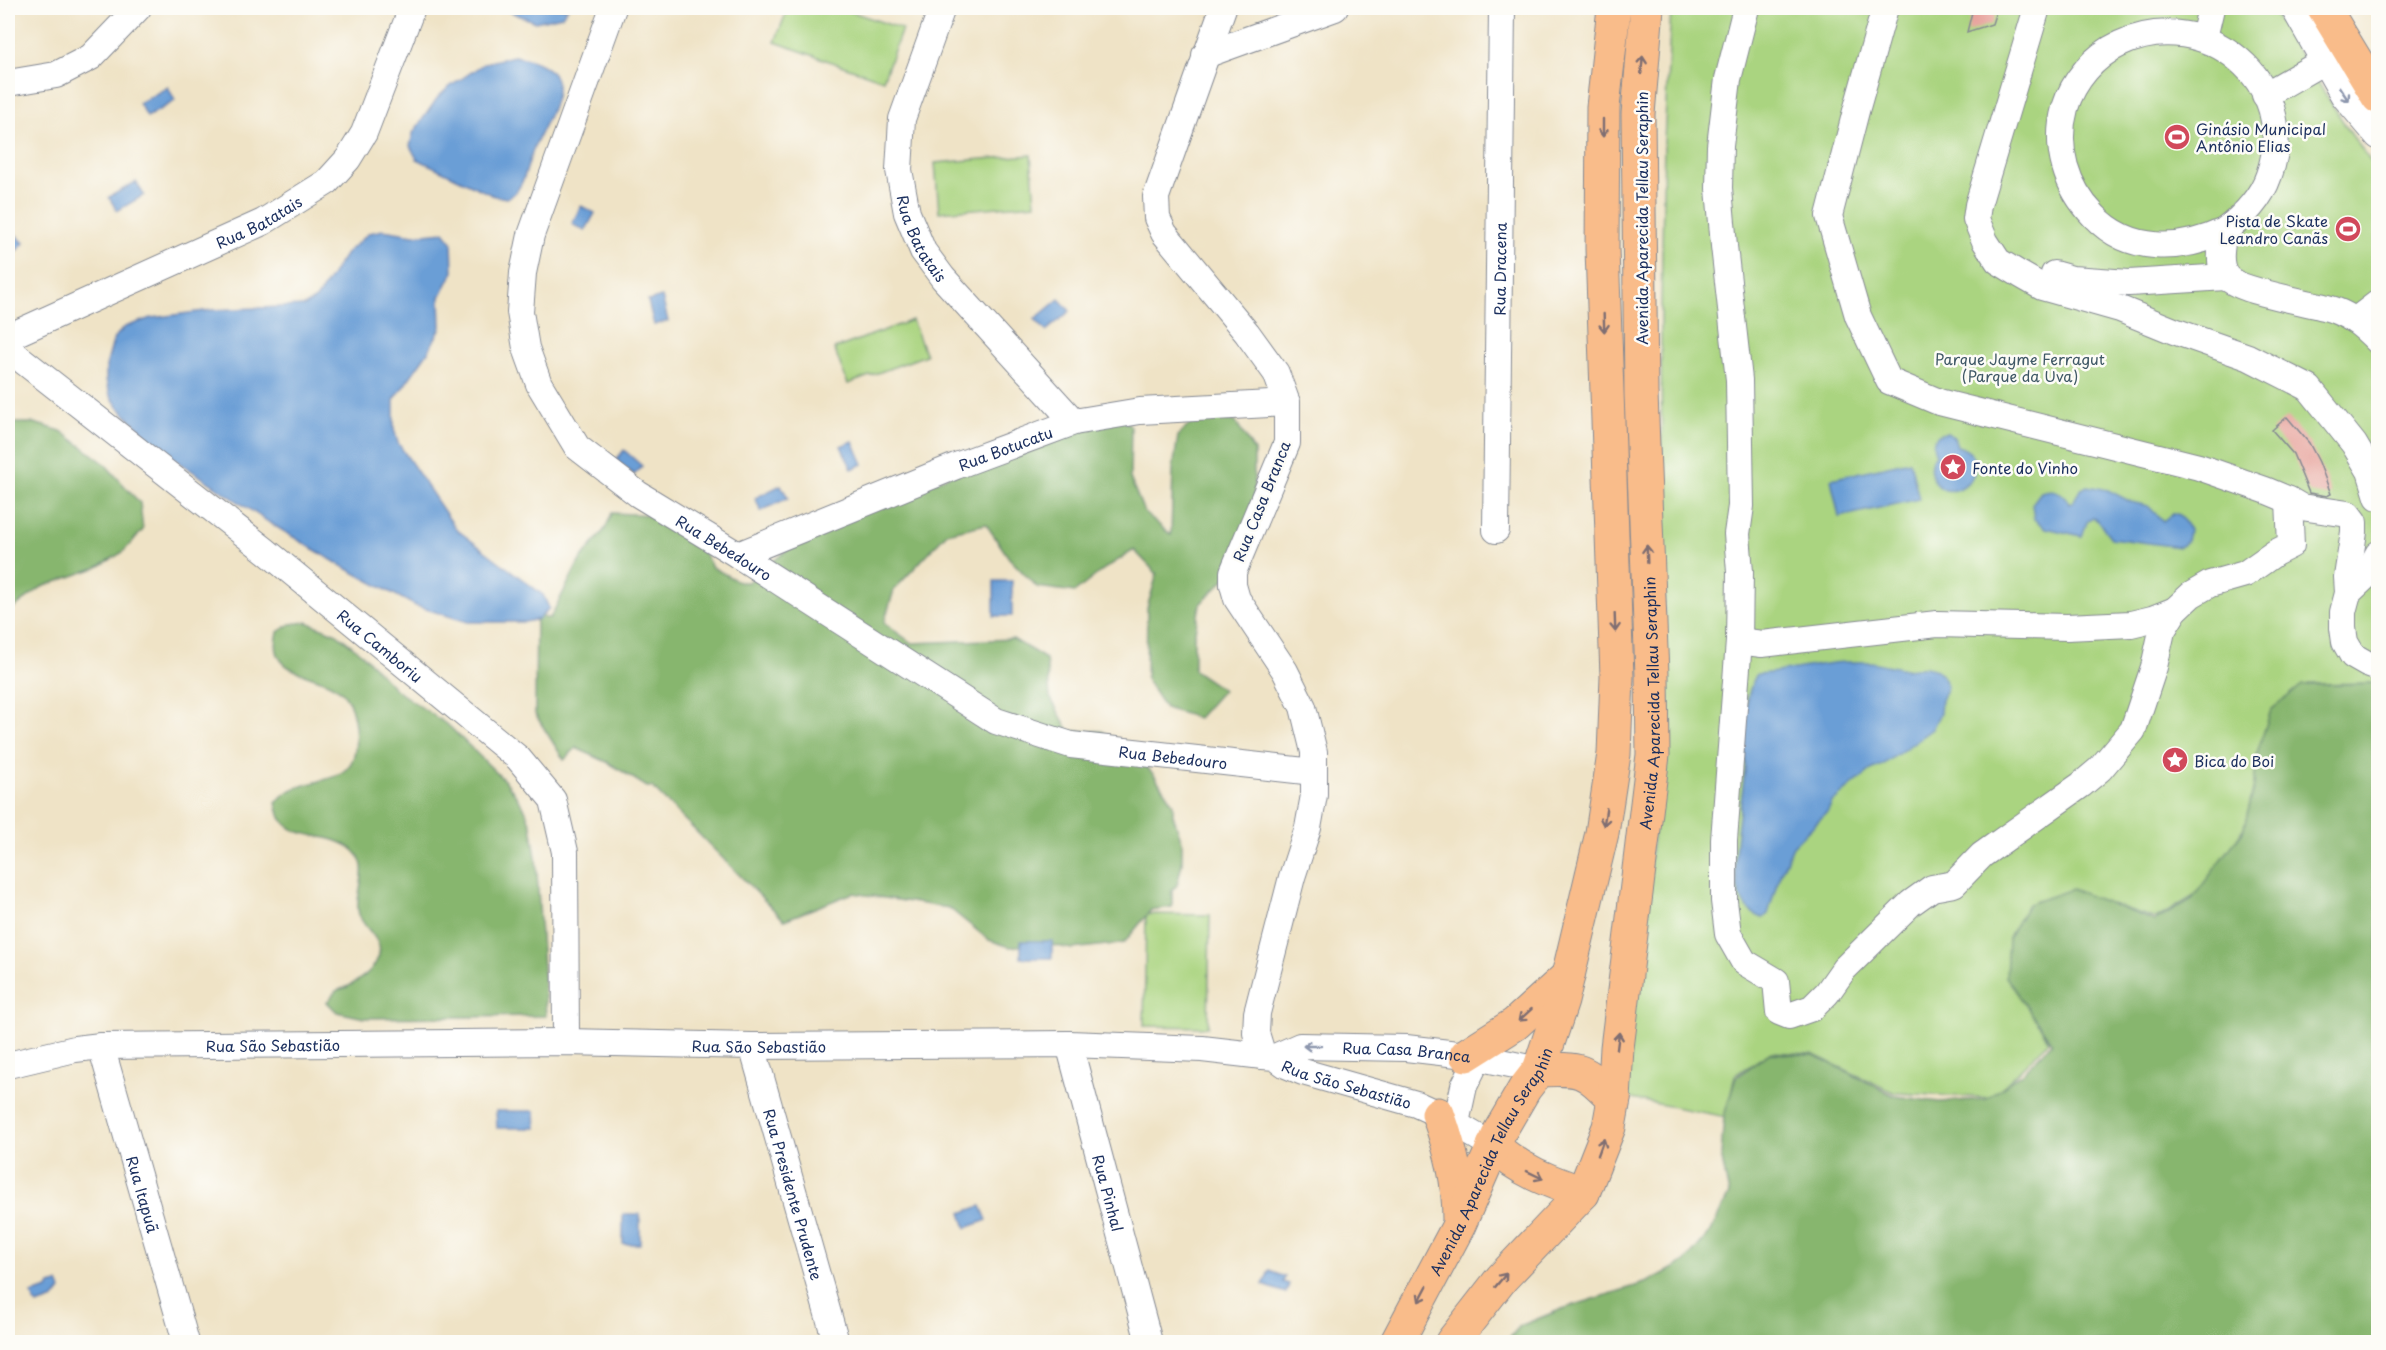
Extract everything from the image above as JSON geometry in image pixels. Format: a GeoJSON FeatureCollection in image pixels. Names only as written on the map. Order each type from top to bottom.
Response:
{"type":"FeatureCollection","features":[{"type":"Feature","properties":{"kind":"main road","name":"Avenida Aparecida Tellau Seraphin"},"geometry":{"type":"LineString","coordinates":[[1397,1342],[1459,1225],[1493,1146],[1524,1088],[1539,1070],[1568,976],[1602,833],[1614,754],[1617,677],[1602,249],[1603,107],[1614,8]]}},
{"type":"Feature","properties":{"kind":"main road","name":"Avenida Aparecida Tellau Seraphin"},"geometry":{"type":"LineString","coordinates":[[1452,1342],[1502,1278],[1583,1193],[1609,1127],[1614,1099],[1617,1048],[1653,755],[1641,394],[1638,137],[1647,8]]}},
{"type":"Feature","properties":{"kind":"main road"},"geometry":{"type":"LineString","coordinates":[[2324,8],[2379,97]]}},
{"type":"Feature","properties":{"kind":"main road"},"geometry":{"type":"LineString","coordinates":[[1472,1057],[1515,1024],[1568,976]]}},
{"type":"Feature","properties":{"kind":"main road"},"geometry":{"type":"LineString","coordinates":[[1539,1070],[1573,1068],[1590,1076],[1614,1099]]}},
{"type":"Feature","properties":{"kind":"main road"},"geometry":{"type":"LineString","coordinates":[[1447,1118],[1459,1191],[1459,1225]]}},
{"type":"Feature","properties":{"kind":"main road"},"geometry":{"type":"LineString","coordinates":[[1493,1146],[1520,1168],[1547,1181],[1583,1193]]}},
{"type":"Feature","properties":{"kind":"street"},"geometry":{"type":"LineString","coordinates":[[8,81],[56,75],[91,57],[138,8]]}},
{"type":"Feature","properties":{"kind":"street","name":"Rua Batatais"},"geometry":{"type":"LineString","coordinates":[[8,337],[263,222],[327,182],[348,159],[363,133],[412,8]]}},
{"type":"Feature","properties":{"kind":"street","name":"Rua Bebedouro"},"geometry":{"type":"LineString","coordinates":[[613,8],[531,235],[523,273],[520,312],[526,348],[539,384],[577,447],[638,494],[738,555],[996,721],[1071,745],[1314,772]]}},
{"type":"Feature","properties":{"kind":"street","name":"Rua Batatais"},"geometry":{"type":"LineString","coordinates":[[942,8],[902,119],[899,170],[907,213],[923,251],[943,278],[1074,422]]}},
{"type":"Feature","properties":{"kind":"street","name":"Rua Casa Branca"},"geometry":{"type":"LineString","coordinates":[[1222,8],[1156,198],[1157,218],[1164,233],[1247,333],[1276,373],[1287,403],[1287,443],[1233,572],[1233,585],[1237,599],[1285,672],[1303,707],[1312,744],[1314,795],[1308,828],[1292,877],[1257,1012],[1256,1033],[1269,1056],[1300,1046],[1406,1048],[1472,1057],[1539,1070]]}},
{"type":"Feature","properties":{"kind":"street"},"geometry":{"type":"LineString","coordinates":[[1205,55],[1335,8]]}},
{"type":"Feature","properties":{"kind":"street","name":"Rua Dracena"},"geometry":{"type":"LineString","coordinates":[[1496,530],[1502,8]]}},
{"type":"Feature","properties":{"kind":"street"},"geometry":{"type":"LineString","coordinates":[[1746,8],[1728,79],[1720,146],[1719,188],[1739,380],[1741,506],[1737,534],[1740,572],[1739,641],[1724,840],[1725,917],[1732,943],[1744,962],[1776,981],[1779,1012],[1789,1016],[1812,1008],[1827,993],[1844,969],[1911,903],[1932,888],[1954,884],[1982,855],[2082,785],[2100,769],[2133,730],[2154,668],[2162,631],[2175,610],[2191,595],[2210,584],[2245,574],[2291,545],[2289,500]]}},
{"type":"Feature","properties":{"kind":"street"},"geometry":{"type":"LineString","coordinates":[[1885,8],[1829,216],[1858,316],[1889,381],[1939,402],[2199,467],[2289,500],[2301,507],[2348,514],[2354,522],[2347,577],[2348,593],[2343,612],[2345,642],[2353,656],[2379,668]]}},
{"type":"Feature","properties":{"kind":"street"},"geometry":{"type":"LineString","coordinates":[[2037,8],[1978,205],[1976,219],[1985,242],[1998,261],[2042,287],[2120,309],[2248,357],[2309,388],[2354,444],[2370,471],[2379,497]]}},
{"type":"Feature","properties":{"kind":"street"},"geometry":{"type":"LineString","coordinates":[[2204,38],[2211,8]]}},
{"type":"Feature","properties":{"kind":"street"},"geometry":{"type":"LineString","coordinates":[[2294,8],[2344,96],[2379,136]]}},
{"type":"Feature","properties":{"kind":"street"},"geometry":{"type":"LineString","coordinates":[[2156,33],[2181,33],[2204,38],[2226,49],[2244,64],[2260,83],[2265,95],[2275,128],[2275,152],[2269,175],[2259,197],[2244,216],[2224,231],[2204,240],[2171,246],[2138,242],[2117,234],[2098,221],[2083,205],[2071,186],[2063,165],[2060,143],[2062,120],[2068,99],[2079,79],[2093,62],[2111,48],[2133,38],[2156,33]]}},
{"type":"Feature","properties":{"kind":"street"},"geometry":{"type":"LineString","coordinates":[[2265,95],[2324,61]]}},
{"type":"Feature","properties":{"kind":"street"},"geometry":{"type":"LineString","coordinates":[[2224,231],[2222,265],[2226,277]]}},
{"type":"Feature","properties":{"kind":"street"},"geometry":{"type":"LineString","coordinates":[[1998,261],[2072,279],[2129,283],[2226,277],[2241,287],[2315,304],[2356,320],[2379,341]]}},
{"type":"Feature","properties":{"kind":"street"},"geometry":{"type":"LineString","coordinates":[[2356,320],[2379,303]]}},
{"type":"Feature","properties":{"kind":"street","name":"Rua Camboriu"},"geometry":{"type":"LineString","coordinates":[[8,349],[266,550],[518,758],[554,800],[565,852],[566,1042]]}},
{"type":"Feature","properties":{"kind":"street","name":"Rua Botucatu"},"geometry":{"type":"LineString","coordinates":[[738,555],[945,470],[1074,422],[1140,411],[1287,403]]}},
{"type":"Feature","properties":{"kind":"street"},"geometry":{"type":"LineString","coordinates":[[2348,593],[2367,575],[2379,554]]}},
{"type":"Feature","properties":{"kind":"street"},"geometry":{"type":"LineString","coordinates":[[1739,641],[1762,644],[1937,624],[2067,627],[2131,624],[2175,610]]}},
{"type":"Feature","properties":{"kind":"street","name":"Rua São Sebastião"},"geometry":{"type":"LineString","coordinates":[[8,1065],[75,1049],[101,1046],[566,1042],[752,1046],[1069,1044],[1202,1049],[1269,1056],[1303,1072],[1400,1099],[1447,1118],[1493,1146]]}},
{"type":"Feature","properties":{"kind":"street","name":"Rua Pinhal"},"geometry":{"type":"LineString","coordinates":[[1069,1044],[1149,1342]]}},
{"type":"Feature","properties":{"kind":"street","name":"Rua Itapuã"},"geometry":{"type":"LineString","coordinates":[[101,1046],[186,1342]]}},
{"type":"Feature","properties":{"kind":"street","name":"Rua Presidente Prudente"},"geometry":{"type":"LineString","coordinates":[[752,1046],[836,1342]]}},
{"type":"Feature","properties":{"kind":"street"},"geometry":{"type":"LineString","coordinates":[[1447,1118],[1464,1086],[1472,1057]]}},
{"type":"Feature","properties":{"kind":"green space"},"geometry":{"type":"Polygon","coordinates":[[[788,8],[841,8],[902,29],[883,80],[775,42],[788,8]]]}},
{"type":"Feature","properties":{"kind":"green space","name":"Parque Jayme Ferragut (Parque da Uva)"},"geometry":{"type":"Polygon","coordinates":[[[1671,8],[2271,8],[2349,131],[2378,172],[2378,683],[2308,684],[2271,710],[2245,826],[2204,890],[2156,919],[2070,890],[2028,909],[2008,937],[2007,975],[2049,1041],[1992,1098],[1895,1093],[1812,1054],[1771,1052],[1735,1075],[1726,1117],[1621,1097],[1667,724],[1662,507],[1661,309],[1664,142],[1671,8]]]}},
{"type":"Feature","properties":{"kind":"green space"},"geometry":{"type":"Polygon","coordinates":[[[1031,155],[1035,204],[939,212],[935,163],[1031,155]]]}},
{"type":"Feature","properties":{"kind":"green space"},"geometry":{"type":"Polygon","coordinates":[[[912,320],[926,355],[848,384],[834,349],[912,320]]]}},
{"type":"Feature","properties":{"kind":"green space"},"geometry":{"type":"Polygon","coordinates":[[[1110,406],[1131,426],[1130,478],[1144,512],[1171,535],[1173,469],[1178,436],[1202,412],[1236,422],[1254,451],[1254,518],[1224,580],[1200,604],[1194,637],[1194,670],[1223,690],[1198,718],[1165,708],[1146,679],[1147,608],[1157,574],[1134,550],[1104,569],[1075,592],[1037,587],[1009,558],[986,524],[947,533],[894,590],[884,623],[912,643],[1013,639],[1046,659],[1050,697],[1069,731],[1102,731],[1131,751],[1154,775],[1173,804],[1173,815],[1182,842],[1182,864],[1177,885],[1172,890],[1172,907],[1151,910],[1124,943],[1072,949],[1042,943],[1010,947],[989,940],[949,908],[853,893],[784,920],[652,787],[647,787],[609,763],[576,748],[564,760],[535,714],[536,602],[544,618],[550,618],[579,562],[605,529],[612,513],[656,515],[709,547],[702,549],[712,567],[739,582],[748,582],[798,541],[1110,406]]]}},
{"type":"Feature","properties":{"kind":"green space"},"geometry":{"type":"Polygon","coordinates":[[[8,423],[34,423],[61,431],[104,463],[140,503],[143,530],[123,552],[98,567],[42,587],[8,612],[8,423]]]}},
{"type":"Feature","properties":{"kind":"green space"},"geometry":{"type":"Polygon","coordinates":[[[307,622],[337,634],[362,654],[396,690],[449,726],[507,783],[525,809],[531,825],[536,857],[546,1016],[364,1018],[337,1012],[327,1002],[336,991],[347,987],[368,972],[376,962],[380,950],[376,939],[361,919],[358,911],[362,874],[359,857],[352,849],[341,843],[296,831],[287,826],[280,817],[276,803],[295,788],[328,779],[346,770],[352,762],[355,750],[354,718],[345,696],[330,684],[295,671],[279,658],[276,647],[278,632],[290,624],[307,622]]]}},
{"type":"Feature","properties":{"kind":"green space"},"geometry":{"type":"Polygon","coordinates":[[[2378,683],[2378,1342],[1506,1342],[1520,1326],[1562,1309],[1648,1282],[1685,1262],[1711,1231],[1729,1194],[1721,1155],[1724,1116],[1736,1077],[1770,1053],[1814,1055],[1895,1096],[1939,1102],[1986,1099],[2023,1072],[2052,1043],[2006,977],[2008,938],[2028,904],[2072,889],[2155,921],[2192,899],[2243,831],[2253,792],[2258,750],[2271,710],[2302,685],[2378,683]]]}},
{"type":"Feature","properties":{"kind":"green space"},"geometry":{"type":"Polygon","coordinates":[[[1146,914],[1210,915],[1208,1027],[1144,1026],[1146,914]]]}},
{"type":"Feature","properties":{"kind":"water"},"geometry":{"type":"Polygon","coordinates":[[[501,8],[568,8],[562,16],[535,22],[501,8]]]}},
{"type":"Feature","properties":{"kind":"water"},"geometry":{"type":"Polygon","coordinates":[[[514,56],[549,69],[556,78],[557,89],[555,102],[533,150],[521,184],[516,192],[507,198],[494,196],[417,159],[410,146],[413,133],[438,97],[448,88],[485,63],[514,56]]]}},
{"type":"Feature","properties":{"kind":"water"},"geometry":{"type":"Polygon","coordinates":[[[168,87],[175,101],[147,117],[139,103],[168,87]]]}},
{"type":"Feature","properties":{"kind":"water"},"geometry":{"type":"Polygon","coordinates":[[[136,182],[144,195],[117,211],[109,197],[136,182]]]}},
{"type":"Feature","properties":{"kind":"water"},"geometry":{"type":"Polygon","coordinates":[[[581,206],[595,213],[585,231],[572,224],[581,206]]]}},
{"type":"Feature","properties":{"kind":"water"},"geometry":{"type":"Polygon","coordinates":[[[8,227],[24,243],[14,253],[8,246],[8,227]]]}},
{"type":"Feature","properties":{"kind":"water"},"geometry":{"type":"Polygon","coordinates":[[[383,230],[414,235],[444,232],[452,242],[453,272],[440,297],[441,327],[428,352],[394,400],[394,429],[398,443],[456,529],[543,595],[549,608],[539,619],[525,622],[468,622],[416,606],[340,565],[270,523],[161,450],[118,407],[110,395],[106,380],[106,366],[114,338],[125,327],[151,318],[212,310],[304,306],[316,299],[347,252],[369,233],[383,230]]]}},
{"type":"Feature","properties":{"kind":"water"},"geometry":{"type":"Polygon","coordinates":[[[662,297],[668,321],[654,325],[648,301],[662,297]]]}},
{"type":"Feature","properties":{"kind":"water"},"geometry":{"type":"Polygon","coordinates":[[[1059,299],[1070,311],[1046,331],[1035,319],[1059,299]]]}},
{"type":"Feature","properties":{"kind":"water","name":"Fonte do Vinho"},"geometry":{"type":"Polygon","coordinates":[[[1947,433],[1954,437],[1957,446],[1970,453],[1975,462],[1974,472],[1969,482],[1950,491],[1940,487],[1932,476],[1931,470],[1936,454],[1935,439],[1947,433]]]}},
{"type":"Feature","properties":{"kind":"water"},"geometry":{"type":"Polygon","coordinates":[[[853,441],[863,464],[852,469],[841,446],[853,441]]]}},
{"type":"Feature","properties":{"kind":"water"},"geometry":{"type":"Polygon","coordinates":[[[624,450],[642,466],[634,475],[616,460],[624,450]]]}},
{"type":"Feature","properties":{"kind":"water"},"geometry":{"type":"Polygon","coordinates":[[[1910,461],[1919,499],[1839,517],[1831,479],[1910,461]]]}},
{"type":"Feature","properties":{"kind":"water"},"geometry":{"type":"Polygon","coordinates":[[[781,485],[788,498],[761,511],[755,498],[781,485]]]}},
{"type":"Feature","properties":{"kind":"water"},"geometry":{"type":"Polygon","coordinates":[[[2087,486],[2108,490],[2131,502],[2148,506],[2163,521],[2173,513],[2180,515],[2189,529],[2187,542],[2179,547],[2111,538],[2093,518],[2087,522],[2082,536],[2046,528],[2034,519],[2032,504],[2041,492],[2050,490],[2061,493],[2069,504],[2073,502],[2080,490],[2087,486]]]}},
{"type":"Feature","properties":{"kind":"water"},"geometry":{"type":"Polygon","coordinates":[[[994,581],[1012,581],[1012,616],[994,616],[994,581]]]}},
{"type":"Feature","properties":{"kind":"water"},"geometry":{"type":"Polygon","coordinates":[[[1847,662],[1871,662],[1905,669],[1927,667],[1937,670],[1947,687],[1941,700],[1940,713],[1932,729],[1884,764],[1871,770],[1832,802],[1828,811],[1793,846],[1779,877],[1768,914],[1763,918],[1750,911],[1741,899],[1736,874],[1736,844],[1745,769],[1745,720],[1748,696],[1757,674],[1847,662]]]}},
{"type":"Feature","properties":{"kind":"water"},"geometry":{"type":"Polygon","coordinates":[[[1021,941],[1052,941],[1052,958],[1021,958],[1021,941]]]}},
{"type":"Feature","properties":{"kind":"water"},"geometry":{"type":"Polygon","coordinates":[[[496,1111],[535,1111],[536,1128],[497,1128],[496,1111]]]}},
{"type":"Feature","properties":{"kind":"water"},"geometry":{"type":"Polygon","coordinates":[[[981,1206],[987,1220],[966,1228],[961,1213],[981,1206]]]}},
{"type":"Feature","properties":{"kind":"water"},"geometry":{"type":"Polygon","coordinates":[[[623,1214],[640,1214],[640,1244],[623,1244],[623,1214]]]}},
{"type":"Feature","properties":{"kind":"water"},"geometry":{"type":"Polygon","coordinates":[[[1269,1271],[1285,1277],[1283,1282],[1289,1284],[1286,1293],[1263,1285],[1269,1271]]]}},
{"type":"Feature","properties":{"kind":"water"},"geometry":{"type":"Polygon","coordinates":[[[58,1283],[61,1290],[54,1299],[37,1305],[31,1294],[58,1283]]]}},
{"type":"Feature","properties":{"kind":"building"},"geometry":{"type":"Polygon","coordinates":[[[1973,8],[1997,8],[1992,24],[1967,32],[1973,8]]]}},
{"type":"Feature","properties":{"kind":"building"},"geometry":{"type":"Polygon","coordinates":[[[2287,417],[2309,443],[2331,494],[2327,496],[2309,493],[2293,454],[2272,430],[2287,417]]]}},
{"type":"Feature","properties":{"kind":"place","name":"Ginásio Municipal Antônio Elias"},"geometry":{"type":"Point","coordinates":[2177,137]}},
{"type":"Feature","properties":{"kind":"place","name":"Pista de Skate Leandro Canãs"},"geometry":{"type":"Point","coordinates":[2348,229]}},
{"type":"Feature","properties":{"kind":"place","name":"Fonte do Vinho"},"geometry":{"type":"Point","coordinates":[1953,467]}},
{"type":"Feature","properties":{"kind":"place","name":"Bica do Boi"},"geometry":{"type":"Point","coordinates":[2175,760]}}]}
